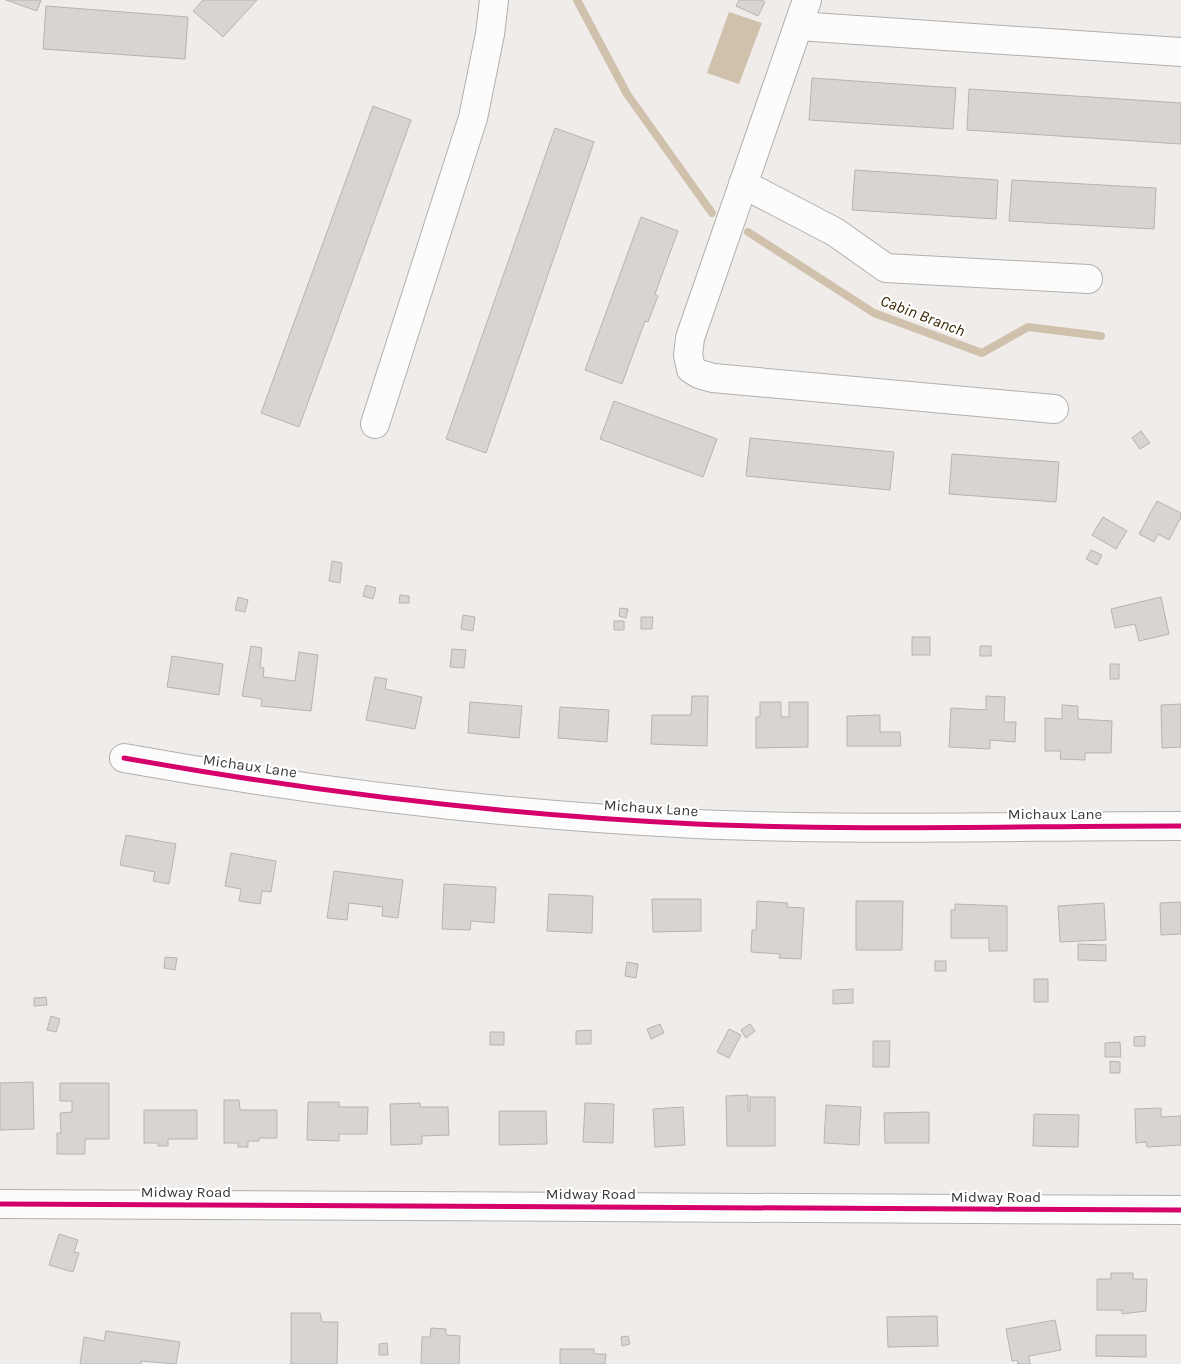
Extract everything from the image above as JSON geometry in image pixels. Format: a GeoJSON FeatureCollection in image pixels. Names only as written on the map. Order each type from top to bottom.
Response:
{"type":"FeatureCollection","features":[{"type":"Feature","properties":{"kind":"street"},"geometry":{"type":"LineString","coordinates":[[375,424],[472,118],[490,34],[494,0]]}},
{"type":"Feature","properties":{"kind":"street"},"geometry":{"type":"LineString","coordinates":[[807,0],[690,338],[688,355],[691,368],[699,374],[714,378],[1054,409]]}},
{"type":"Feature","properties":{"kind":"street"},"geometry":{"type":"LineString","coordinates":[[798,26],[1181,52]]}},
{"type":"Feature","properties":{"kind":"street"},"geometry":{"type":"LineString","coordinates":[[743,184],[835,232],[886,268],[1088,279]]}},
{"type":"Feature","properties":{"kind":"street","name":"Michaux Lane"},"geometry":{"type":"LineString","coordinates":[[124,758],[224,776],[366,796],[500,811],[696,824],[802,826],[1181,826]]}},
{"type":"Feature","properties":{"kind":"street","name":"Midway Road"},"geometry":{"type":"LineString","coordinates":[[0,1204],[1181,1210]]}},
{"type":"Feature","properties":{"kind":"shaded area"},"geometry":{"type":"Polygon","coordinates":[[[729,12],[762,23],[739,84],[707,73],[729,12]]]}},
{"type":"Feature","properties":{"kind":"building"},"geometry":{"type":"Polygon","coordinates":[[[6,0],[41,0],[37,11],[6,0]]]}},
{"type":"Feature","properties":{"kind":"building"},"geometry":{"type":"Polygon","coordinates":[[[203,0],[257,0],[223,37],[193,11],[203,0]]]}},
{"type":"Feature","properties":{"kind":"building"},"geometry":{"type":"Polygon","coordinates":[[[739,0],[762,0],[765,2],[758,16],[736,6],[739,0]]]}},
{"type":"Feature","properties":{"kind":"building"},"geometry":{"type":"Polygon","coordinates":[[[46,6],[188,17],[185,59],[43,49],[46,6]]]}},
{"type":"Feature","properties":{"kind":"building"},"geometry":{"type":"Polygon","coordinates":[[[812,78],[956,88],[953,129],[809,120],[812,78]]]}},
{"type":"Feature","properties":{"kind":"building"},"geometry":{"type":"Polygon","coordinates":[[[969,89],[1181,103],[1181,144],[967,130],[969,89]]]}},
{"type":"Feature","properties":{"kind":"building"},"geometry":{"type":"Polygon","coordinates":[[[373,106],[411,120],[299,427],[261,413],[373,106]]]}},
{"type":"Feature","properties":{"kind":"building"},"geometry":{"type":"Polygon","coordinates":[[[555,128],[594,142],[486,453],[446,439],[555,128]]]}},
{"type":"Feature","properties":{"kind":"building"},"geometry":{"type":"Polygon","coordinates":[[[855,170],[998,180],[996,219],[852,210],[855,170]]]}},
{"type":"Feature","properties":{"kind":"building"},"geometry":{"type":"Polygon","coordinates":[[[1012,180],[1156,188],[1154,229],[1009,221],[1012,180]]]}},
{"type":"Feature","properties":{"kind":"building"},"geometry":{"type":"Polygon","coordinates":[[[641,217],[678,231],[655,294],[658,296],[648,322],[645,321],[622,384],[585,370],[641,217]]]}},
{"type":"Feature","properties":{"kind":"building"},"geometry":{"type":"Polygon","coordinates":[[[614,401],[717,439],[703,477],[600,439],[614,401]]]}},
{"type":"Feature","properties":{"kind":"building"},"geometry":{"type":"Polygon","coordinates":[[[1141,431],[1150,443],[1140,449],[1132,438],[1141,431]]]}},
{"type":"Feature","properties":{"kind":"building"},"geometry":{"type":"Polygon","coordinates":[[[750,438],[894,452],[890,490],[746,476],[750,438]]]}},
{"type":"Feature","properties":{"kind":"building"},"geometry":{"type":"Polygon","coordinates":[[[952,454],[1059,462],[1056,502],[949,494],[952,454]]]}},
{"type":"Feature","properties":{"kind":"building"},"geometry":{"type":"Polygon","coordinates":[[[1157,501],[1181,513],[1181,517],[1169,540],[1158,534],[1154,542],[1139,534],[1157,501]]]}},
{"type":"Feature","properties":{"kind":"building"},"geometry":{"type":"Polygon","coordinates":[[[1103,517],[1127,531],[1116,549],[1092,535],[1103,517]]]}},
{"type":"Feature","properties":{"kind":"building"},"geometry":{"type":"Polygon","coordinates":[[[1091,550],[1102,555],[1097,565],[1086,559],[1091,550]]]}},
{"type":"Feature","properties":{"kind":"building"},"geometry":{"type":"Polygon","coordinates":[[[332,561],[342,563],[340,583],[329,581],[332,561]]]}},
{"type":"Feature","properties":{"kind":"building"},"geometry":{"type":"Polygon","coordinates":[[[366,585],[376,588],[373,599],[363,596],[366,585]]]}},
{"type":"Feature","properties":{"kind":"building"},"geometry":{"type":"Polygon","coordinates":[[[400,595],[409,596],[409,603],[399,603],[400,595]]]}},
{"type":"Feature","properties":{"kind":"building"},"geometry":{"type":"Polygon","coordinates":[[[238,597],[248,600],[245,612],[235,610],[238,597]]]}},
{"type":"Feature","properties":{"kind":"building"},"geometry":{"type":"Polygon","coordinates":[[[1161,597],[1169,634],[1139,641],[1135,624],[1115,628],[1111,609],[1161,597]]]}},
{"type":"Feature","properties":{"kind":"building"},"geometry":{"type":"Polygon","coordinates":[[[620,608],[628,609],[626,618],[619,616],[620,608]]]}},
{"type":"Feature","properties":{"kind":"building"},"geometry":{"type":"Polygon","coordinates":[[[463,615],[475,617],[473,631],[461,629],[463,615]]]}},
{"type":"Feature","properties":{"kind":"building"},"geometry":{"type":"Polygon","coordinates":[[[641,617],[653,617],[652,629],[641,629],[641,617]]]}},
{"type":"Feature","properties":{"kind":"building"},"geometry":{"type":"Polygon","coordinates":[[[614,621],[624,621],[624,630],[614,630],[614,621]]]}},
{"type":"Feature","properties":{"kind":"building"},"geometry":{"type":"Polygon","coordinates":[[[912,637],[930,637],[930,655],[912,655],[912,637]]]}},
{"type":"Feature","properties":{"kind":"building"},"geometry":{"type":"Polygon","coordinates":[[[251,646],[262,648],[260,667],[264,668],[263,677],[295,681],[299,652],[318,655],[311,711],[261,706],[262,699],[242,696],[251,646]]]}},
{"type":"Feature","properties":{"kind":"building"},"geometry":{"type":"Polygon","coordinates":[[[980,646],[991,646],[991,656],[980,656],[980,646]]]}},
{"type":"Feature","properties":{"kind":"building"},"geometry":{"type":"Polygon","coordinates":[[[452,649],[466,650],[464,668],[450,667],[452,649]]]}},
{"type":"Feature","properties":{"kind":"building"},"geometry":{"type":"Polygon","coordinates":[[[172,656],[223,664],[219,695],[167,687],[172,656]]]}},
{"type":"Feature","properties":{"kind":"building"},"geometry":{"type":"Polygon","coordinates":[[[1110,664],[1119,664],[1119,679],[1110,679],[1110,664]]]}},
{"type":"Feature","properties":{"kind":"building"},"geometry":{"type":"Polygon","coordinates":[[[375,677],[387,679],[385,689],[422,697],[415,729],[366,720],[375,677]]]}},
{"type":"Feature","properties":{"kind":"building"},"geometry":{"type":"Polygon","coordinates":[[[692,696],[708,696],[707,746],[651,744],[652,715],[691,715],[692,696]]]}},
{"type":"Feature","properties":{"kind":"building"},"geometry":{"type":"Polygon","coordinates":[[[986,696],[1005,697],[1004,722],[1016,722],[1015,742],[990,740],[990,749],[949,747],[951,708],[986,710],[986,696]]]}},
{"type":"Feature","properties":{"kind":"building"},"geometry":{"type":"Polygon","coordinates":[[[470,702],[522,706],[519,738],[468,733],[470,702]]]}},
{"type":"Feature","properties":{"kind":"building"},"geometry":{"type":"Polygon","coordinates":[[[760,702],[781,702],[781,717],[789,717],[789,702],[808,702],[808,747],[756,748],[756,717],[760,717],[760,702]]]}},
{"type":"Feature","properties":{"kind":"building"},"geometry":{"type":"Polygon","coordinates":[[[1181,704],[1181,747],[1162,748],[1161,705],[1181,704]]]}},
{"type":"Feature","properties":{"kind":"building"},"geometry":{"type":"Polygon","coordinates":[[[1062,705],[1078,706],[1078,719],[1112,721],[1111,753],[1085,753],[1085,760],[1060,759],[1061,751],[1045,751],[1045,718],[1062,719],[1062,705]]]}},
{"type":"Feature","properties":{"kind":"building"},"geometry":{"type":"Polygon","coordinates":[[[560,707],[609,710],[607,742],[558,738],[560,707]]]}},
{"type":"Feature","properties":{"kind":"building"},"geometry":{"type":"Polygon","coordinates":[[[880,715],[880,732],[900,732],[901,746],[847,746],[847,716],[880,715]]]}},
{"type":"Feature","properties":{"kind":"building"},"geometry":{"type":"Polygon","coordinates":[[[126,835],[176,844],[169,884],[153,881],[155,872],[120,865],[126,835]]]}},
{"type":"Feature","properties":{"kind":"building"},"geometry":{"type":"Polygon","coordinates":[[[231,853],[276,861],[271,892],[262,891],[260,904],[239,901],[241,889],[225,886],[231,853]]]}},
{"type":"Feature","properties":{"kind":"building"},"geometry":{"type":"Polygon","coordinates":[[[334,871],[403,880],[398,918],[382,916],[383,907],[349,903],[347,920],[327,918],[334,871]]]}},
{"type":"Feature","properties":{"kind":"building"},"geometry":{"type":"Polygon","coordinates":[[[444,884],[496,887],[494,923],[471,921],[470,930],[442,929],[444,884]]]}},
{"type":"Feature","properties":{"kind":"building"},"geometry":{"type":"Polygon","coordinates":[[[549,894],[593,896],[592,933],[547,931],[549,894]]]}},
{"type":"Feature","properties":{"kind":"building"},"geometry":{"type":"Polygon","coordinates":[[[652,899],[701,899],[701,931],[653,932],[652,899]]]}},
{"type":"Feature","properties":{"kind":"building"},"geometry":{"type":"Polygon","coordinates":[[[757,901],[788,903],[787,907],[804,908],[801,959],[779,958],[780,954],[751,952],[752,930],[756,930],[757,901]]]}},
{"type":"Feature","properties":{"kind":"building"},"geometry":{"type":"Polygon","coordinates":[[[856,901],[903,901],[902,950],[856,950],[856,901]]]}},
{"type":"Feature","properties":{"kind":"building"},"geometry":{"type":"Polygon","coordinates":[[[1181,902],[1181,934],[1161,935],[1160,903],[1181,902]]]}},
{"type":"Feature","properties":{"kind":"building"},"geometry":{"type":"Polygon","coordinates":[[[1104,903],[1106,940],[1060,942],[1058,906],[1104,903]]]}},
{"type":"Feature","properties":{"kind":"building"},"geometry":{"type":"Polygon","coordinates":[[[955,904],[1007,906],[1007,951],[989,951],[989,938],[951,938],[951,910],[955,910],[955,904]]]}},
{"type":"Feature","properties":{"kind":"building"},"geometry":{"type":"Polygon","coordinates":[[[1078,944],[1106,945],[1106,961],[1078,960],[1078,944]]]}},
{"type":"Feature","properties":{"kind":"building"},"geometry":{"type":"Polygon","coordinates":[[[165,957],[177,958],[175,970],[164,968],[165,957]]]}},
{"type":"Feature","properties":{"kind":"building"},"geometry":{"type":"Polygon","coordinates":[[[935,961],[946,961],[946,971],[935,971],[935,961]]]}},
{"type":"Feature","properties":{"kind":"building"},"geometry":{"type":"Polygon","coordinates":[[[627,962],[638,964],[636,978],[625,976],[627,962]]]}},
{"type":"Feature","properties":{"kind":"building"},"geometry":{"type":"Polygon","coordinates":[[[1034,979],[1048,979],[1048,1002],[1034,1002],[1034,979]]]}},
{"type":"Feature","properties":{"kind":"building"},"geometry":{"type":"Polygon","coordinates":[[[853,989],[853,1003],[833,1004],[833,990],[853,989]]]}},
{"type":"Feature","properties":{"kind":"building"},"geometry":{"type":"Polygon","coordinates":[[[46,997],[47,1005],[34,1006],[34,998],[46,997]]]}},
{"type":"Feature","properties":{"kind":"building"},"geometry":{"type":"Polygon","coordinates":[[[51,1016],[60,1019],[56,1032],[47,1030],[51,1016]]]}},
{"type":"Feature","properties":{"kind":"building"},"geometry":{"type":"Polygon","coordinates":[[[660,1024],[664,1033],[651,1039],[647,1029],[660,1024]]]}},
{"type":"Feature","properties":{"kind":"building"},"geometry":{"type":"Polygon","coordinates":[[[750,1024],[755,1031],[746,1038],[741,1030],[750,1024]]]}},
{"type":"Feature","properties":{"kind":"building"},"geometry":{"type":"Polygon","coordinates":[[[729,1029],[741,1035],[729,1058],[717,1052],[729,1029]]]}},
{"type":"Feature","properties":{"kind":"building"},"geometry":{"type":"Polygon","coordinates":[[[591,1030],[591,1044],[576,1044],[576,1031],[591,1030]]]}},
{"type":"Feature","properties":{"kind":"building"},"geometry":{"type":"Polygon","coordinates":[[[490,1032],[504,1032],[504,1045],[490,1045],[490,1032]]]}},
{"type":"Feature","properties":{"kind":"building"},"geometry":{"type":"Polygon","coordinates":[[[1145,1036],[1145,1046],[1134,1046],[1134,1037],[1145,1036]]]}},
{"type":"Feature","properties":{"kind":"building"},"geometry":{"type":"Polygon","coordinates":[[[873,1041],[890,1041],[889,1067],[873,1067],[873,1041]]]}},
{"type":"Feature","properties":{"kind":"building"},"geometry":{"type":"Polygon","coordinates":[[[1120,1042],[1121,1057],[1105,1057],[1105,1043],[1120,1042]]]}},
{"type":"Feature","properties":{"kind":"building"},"geometry":{"type":"Polygon","coordinates":[[[1110,1061],[1120,1062],[1120,1073],[1110,1073],[1110,1061]]]}},
{"type":"Feature","properties":{"kind":"building"},"geometry":{"type":"Polygon","coordinates":[[[33,1082],[34,1129],[0,1130],[0,1083],[33,1082]]]}},
{"type":"Feature","properties":{"kind":"building"},"geometry":{"type":"Polygon","coordinates":[[[60,1083],[109,1083],[109,1139],[85,1139],[85,1154],[57,1154],[57,1133],[61,1133],[60,1113],[72,1112],[72,1101],[60,1101],[60,1083]]]}},
{"type":"Feature","properties":{"kind":"building"},"geometry":{"type":"Polygon","coordinates":[[[748,1095],[748,1111],[750,1111],[750,1097],[775,1097],[775,1146],[727,1146],[726,1096],[748,1095]]]}},
{"type":"Feature","properties":{"kind":"building"},"geometry":{"type":"Polygon","coordinates":[[[224,1100],[239,1100],[240,1110],[277,1110],[277,1138],[259,1138],[259,1141],[248,1141],[248,1147],[238,1147],[238,1143],[224,1143],[224,1100]]]}},
{"type":"Feature","properties":{"kind":"building"},"geometry":{"type":"Polygon","coordinates":[[[308,1102],[339,1102],[339,1107],[368,1107],[367,1134],[339,1134],[339,1141],[307,1140],[308,1102]]]}},
{"type":"Feature","properties":{"kind":"building"},"geometry":{"type":"Polygon","coordinates":[[[420,1103],[420,1107],[448,1107],[449,1135],[422,1136],[422,1144],[391,1145],[390,1104],[420,1103]]]}},
{"type":"Feature","properties":{"kind":"building"},"geometry":{"type":"Polygon","coordinates":[[[585,1103],[614,1104],[613,1143],[583,1142],[585,1103]]]}},
{"type":"Feature","properties":{"kind":"building"},"geometry":{"type":"Polygon","coordinates":[[[826,1105],[861,1107],[859,1145],[824,1143],[826,1105]]]}},
{"type":"Feature","properties":{"kind":"building"},"geometry":{"type":"Polygon","coordinates":[[[683,1107],[685,1145],[655,1147],[653,1109],[683,1107]]]}},
{"type":"Feature","properties":{"kind":"building"},"geometry":{"type":"Polygon","coordinates":[[[1161,1108],[1161,1117],[1181,1116],[1181,1145],[1147,1147],[1146,1142],[1136,1143],[1135,1109],[1161,1108]]]}},
{"type":"Feature","properties":{"kind":"building"},"geometry":{"type":"Polygon","coordinates":[[[144,1110],[197,1110],[197,1139],[168,1139],[168,1146],[158,1146],[158,1143],[144,1143],[144,1110]]]}},
{"type":"Feature","properties":{"kind":"building"},"geometry":{"type":"Polygon","coordinates":[[[499,1111],[546,1111],[547,1144],[499,1145],[499,1111]]]}},
{"type":"Feature","properties":{"kind":"building"},"geometry":{"type":"Polygon","coordinates":[[[929,1112],[929,1143],[885,1143],[884,1113],[929,1112]]]}},
{"type":"Feature","properties":{"kind":"building"},"geometry":{"type":"Polygon","coordinates":[[[1034,1114],[1079,1115],[1078,1147],[1033,1146],[1034,1114]]]}},
{"type":"Feature","properties":{"kind":"building"},"geometry":{"type":"Polygon","coordinates":[[[59,1234],[78,1240],[74,1252],[79,1253],[73,1272],[49,1265],[59,1234]]]}},
{"type":"Feature","properties":{"kind":"building"},"geometry":{"type":"Polygon","coordinates":[[[1111,1273],[1133,1273],[1133,1279],[1147,1279],[1146,1311],[1122,1314],[1122,1310],[1097,1310],[1097,1279],[1111,1279],[1111,1273]]]}},
{"type":"Feature","properties":{"kind":"building"},"geometry":{"type":"Polygon","coordinates":[[[291,1313],[320,1313],[322,1322],[338,1322],[337,1364],[291,1364],[291,1313]]]}},
{"type":"Feature","properties":{"kind":"building"},"geometry":{"type":"Polygon","coordinates":[[[937,1316],[938,1346],[888,1347],[887,1317],[937,1316]]]}},
{"type":"Feature","properties":{"kind":"building"},"geometry":{"type":"Polygon","coordinates":[[[1055,1320],[1061,1350],[1029,1356],[1030,1364],[1018,1364],[1017,1360],[1012,1361],[1006,1329],[1055,1320]]]}},
{"type":"Feature","properties":{"kind":"building"},"geometry":{"type":"Polygon","coordinates":[[[431,1328],[446,1329],[446,1335],[460,1336],[459,1364],[421,1364],[422,1337],[430,1337],[431,1328]]]}},
{"type":"Feature","properties":{"kind":"building"},"geometry":{"type":"Polygon","coordinates":[[[106,1331],[180,1342],[176,1364],[141,1361],[141,1364],[80,1364],[84,1337],[104,1341],[106,1331]]]}},
{"type":"Feature","properties":{"kind":"building"},"geometry":{"type":"Polygon","coordinates":[[[1096,1335],[1146,1335],[1146,1357],[1096,1356],[1096,1335]]]}},
{"type":"Feature","properties":{"kind":"building"},"geometry":{"type":"Polygon","coordinates":[[[628,1336],[630,1344],[622,1346],[621,1337],[628,1336]]]}},
{"type":"Feature","properties":{"kind":"building"},"geometry":{"type":"Polygon","coordinates":[[[387,1343],[388,1355],[379,1355],[379,1344],[387,1343]]]}},
{"type":"Feature","properties":{"kind":"building"},"geometry":{"type":"Polygon","coordinates":[[[560,1349],[594,1349],[594,1354],[606,1354],[605,1364],[560,1364],[560,1349]]]}},
{"type":"Feature","properties":{"kind":"waterway","name":"Cabin Branch"},"geometry":{"type":"LineString","coordinates":[[577,0],[627,94],[712,213]]}},
{"type":"Feature","properties":{"kind":"waterway","name":"Cabin Branch"},"geometry":{"type":"LineString","coordinates":[[748,232],[874,313],[982,353],[1028,327],[1101,336]]}},
{"type":"Feature","properties":{"kind":"cycle path"},"geometry":{"type":"LineString","coordinates":[[124,758],[266,781],[409,800],[552,815],[624,820],[817,827],[1181,826]]}},
{"type":"Feature","properties":{"kind":"cycle path"},"geometry":{"type":"LineString","coordinates":[[0,1204],[1181,1210]]}}]}
